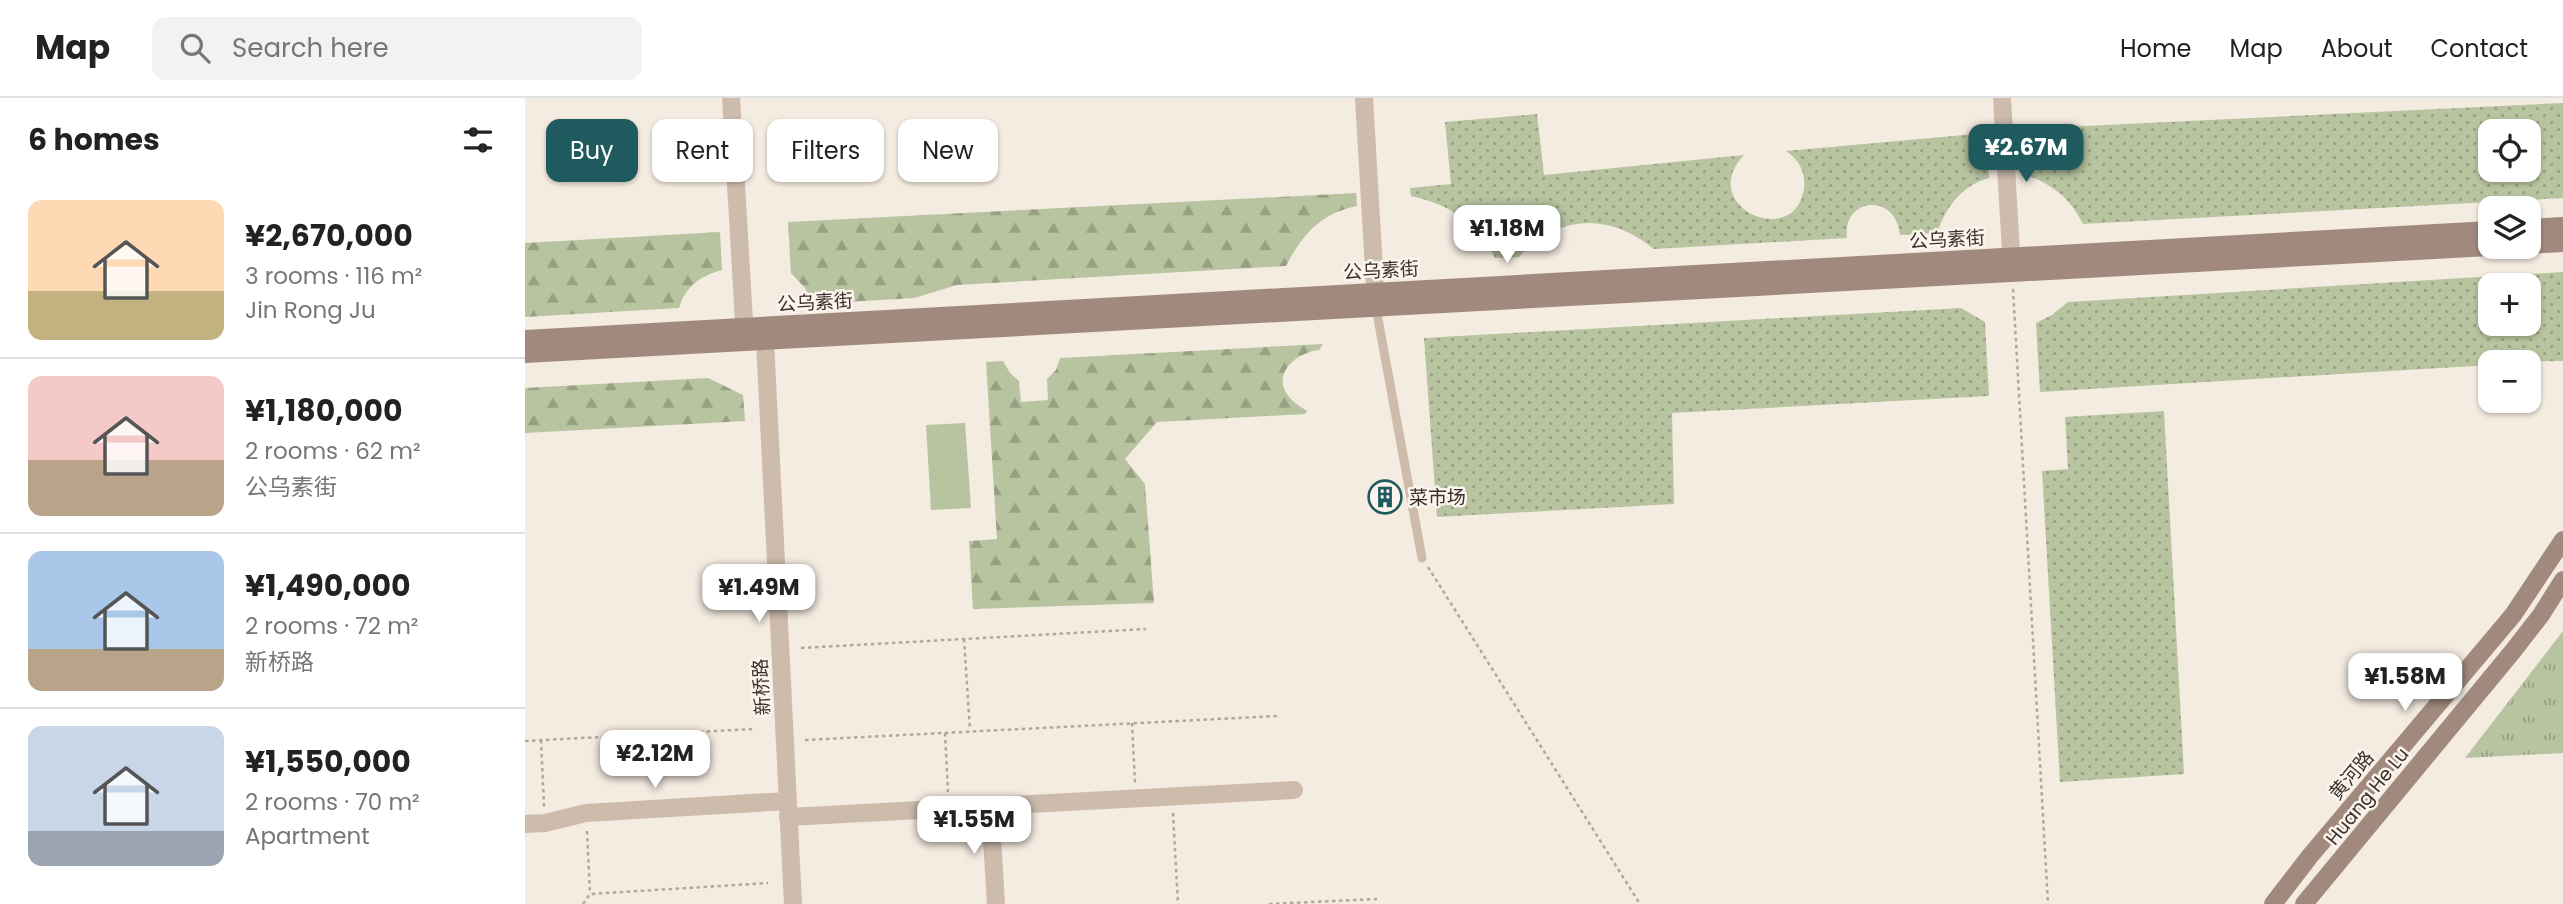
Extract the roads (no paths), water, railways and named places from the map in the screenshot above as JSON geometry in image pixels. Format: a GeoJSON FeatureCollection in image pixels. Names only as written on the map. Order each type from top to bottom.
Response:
{"type":"FeatureCollection","features":[{"type":"Feature","properties":{"kind":"main road"},"geometry":{"type":"LineString","coordinates":[[2541,227],[2563,226]]}},
{"type":"Feature","properties":{"kind":"main road","name":"公乌素街"},"geometry":{"type":"LineString","coordinates":[[2012,265],[2478,231]]}},
{"type":"Feature","properties":{"kind":"main road"},"geometry":{"type":"LineString","coordinates":[[2541,244],[2563,243]]}},
{"type":"Feature","properties":{"kind":"main road","name":"公乌素街"},"geometry":{"type":"LineString","coordinates":[[525,354],[745,335],[2012,265],[2478,247]]}},
{"type":"Feature","properties":{"kind":"main road","name":"公乌素街"},"geometry":{"type":"LineString","coordinates":[[525,339],[745,335],[765,341],[1375,300]]}},
{"type":"Feature","properties":{"kind":"main road","name":"黄河路"},"geometry":{"type":"LineString","coordinates":[[2273,904],[2514,615],[2563,540]]}},
{"type":"Feature","properties":{"kind":"main road","name":"Huang He Lu"},"geometry":{"type":"LineString","coordinates":[[2304,904],[2513,651],[2563,580]]}},
{"type":"Feature","properties":{"kind":"street"},"geometry":{"type":"LineString","coordinates":[[731,98],[745,335]]}},
{"type":"Feature","properties":{"kind":"street"},"geometry":{"type":"LineString","coordinates":[[1364,98],[1375,300]]}},
{"type":"Feature","properties":{"kind":"street"},"geometry":{"type":"LineString","coordinates":[[2002,98],[2012,265]]}},
{"type":"Feature","properties":{"kind":"street","name":"新桥路"},"geometry":{"type":"LineString","coordinates":[[765,341],[793,904]]}},
{"type":"Feature","properties":{"kind":"street"},"geometry":{"type":"LineString","coordinates":[[525,824],[545,823],[586,813],[949,808],[1294,789]]}},
{"type":"Feature","properties":{"kind":"street"},"geometry":{"type":"LineString","coordinates":[[990,806],[996,904]]}},
{"type":"Feature","properties":{"kind":"lane"},"geometry":{"type":"LineString","coordinates":[[1375,300],[1422,558]]}},
{"type":"Feature","properties":{"kind":"place","name":"菜市场"},"geometry":{"type":"Point","coordinates":[1385,497]}}]}
